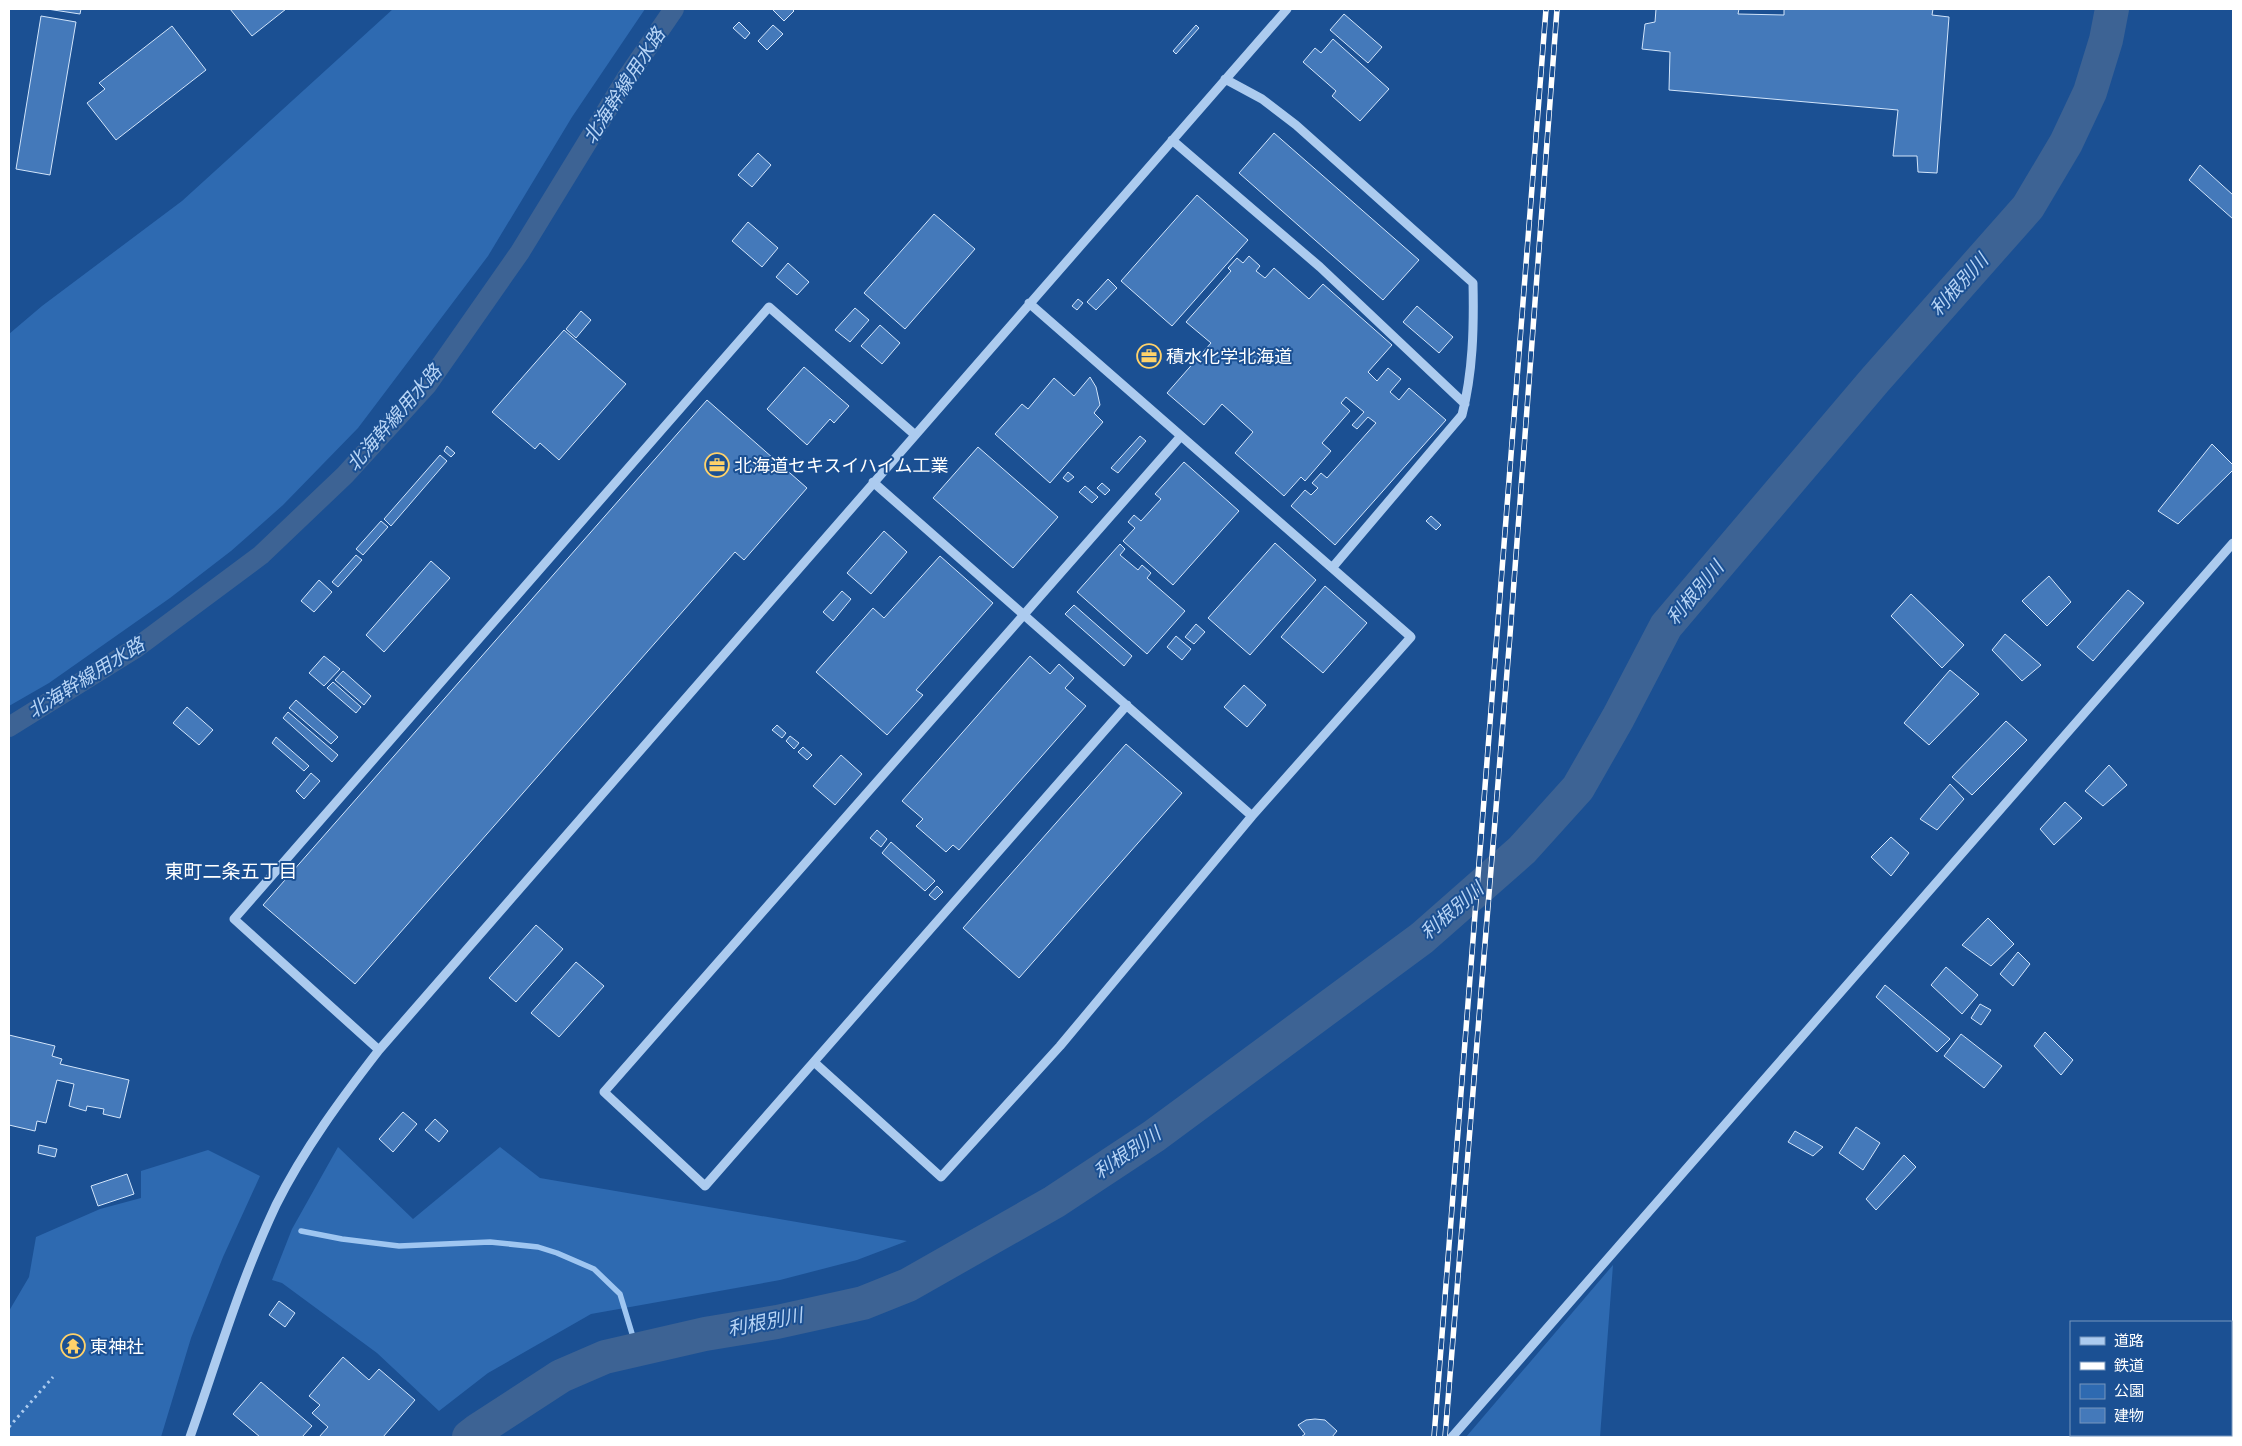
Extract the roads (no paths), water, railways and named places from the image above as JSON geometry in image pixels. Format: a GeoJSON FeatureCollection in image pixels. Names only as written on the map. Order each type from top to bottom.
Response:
{"type":"FeatureCollection","features":[{"type":"Feature","properties":{"kind":"street"},"geometry":{"type":"LineString","coordinates":[[190,1437],[255,1253],[277,1204],[303,1156],[329,1116],[379,1050],[914,434],[1287,9]]}},
{"type":"Feature","properties":{"kind":"street"},"geometry":{"type":"LineString","coordinates":[[1225,80],[1262,99],[1296,125],[1473,283],[1473,334],[1469,388],[1462,414],[1332,568]]}},
{"type":"Feature","properties":{"kind":"street"},"geometry":{"type":"LineString","coordinates":[[1172,140],[1320,267],[1465,404]]}},
{"type":"Feature","properties":{"kind":"street"},"geometry":{"type":"LineString","coordinates":[[814,1062],[941,1177],[1060,1046],[1252,816],[1411,637],[1029,303]]}},
{"type":"Feature","properties":{"kind":"street"},"geometry":{"type":"LineString","coordinates":[[379,1050],[234,919],[769,307],[914,434]]}},
{"type":"Feature","properties":{"kind":"street"},"geometry":{"type":"LineString","coordinates":[[1127,706],[705,1186],[604,1092],[1181,436]]}},
{"type":"Feature","properties":{"kind":"street"},"geometry":{"type":"LineString","coordinates":[[873,482],[1252,816]]}},
{"type":"Feature","properties":{"kind":"street"},"geometry":{"type":"LineString","coordinates":[[1452,1437],[2233,543]]}},
{"type":"Feature","properties":{"kind":"waterway","name":"北海幹線用水路"},"geometry":{"type":"LineString","coordinates":[[9,727],[136,648],[261,555],[345,475],[427,385],[520,252],[626,79],[674,9]]}},
{"type":"Feature","properties":{"kind":"waterway","name":"利根別川"},"geometry":{"type":"LineString","coordinates":[[469,1437],[561,1376],[605,1357],[705,1334],[777,1322],[863,1303],[908,1285],[1054,1202],[1154,1136],[1422,938],[1522,850],[1578,788],[1618,718],[1666,626],[1875,380],[2028,207],[2066,143],[2090,92],[2106,40],[2112,9]]}},
{"type":"Feature","properties":{"kind":"waterway"},"geometry":{"type":"LineString","coordinates":[[301,1231],[342,1239],[399,1246],[490,1242],[538,1247],[557,1253],[594,1269],[620,1294],[637,1350]]}},
{"type":"Feature","properties":{"kind":"railway"},"geometry":{"type":"LineString","coordinates":[[1434,1437],[1546,9]]}},
{"type":"Feature","properties":{"kind":"railway"},"geometry":{"type":"LineString","coordinates":[[1445,1437],[1510,635],[1557,9]]}},
{"type":"Feature","properties":{"kind":"place","name":"積水化学北海道"},"geometry":{"type":"Point","coordinates":[1149,356]}},
{"type":"Feature","properties":{"kind":"place","name":"北海道セキスイハイム工業"},"geometry":{"type":"Point","coordinates":[717,465]}},
{"type":"Feature","properties":{"kind":"place","name":"東神社"},"geometry":{"type":"Point","coordinates":[73,1346]}},
{"type":"Feature","properties":{"kind":"district","name":"東町二条五丁目"},"geometry":{"type":"Point","coordinates":[231,871]}}]}
